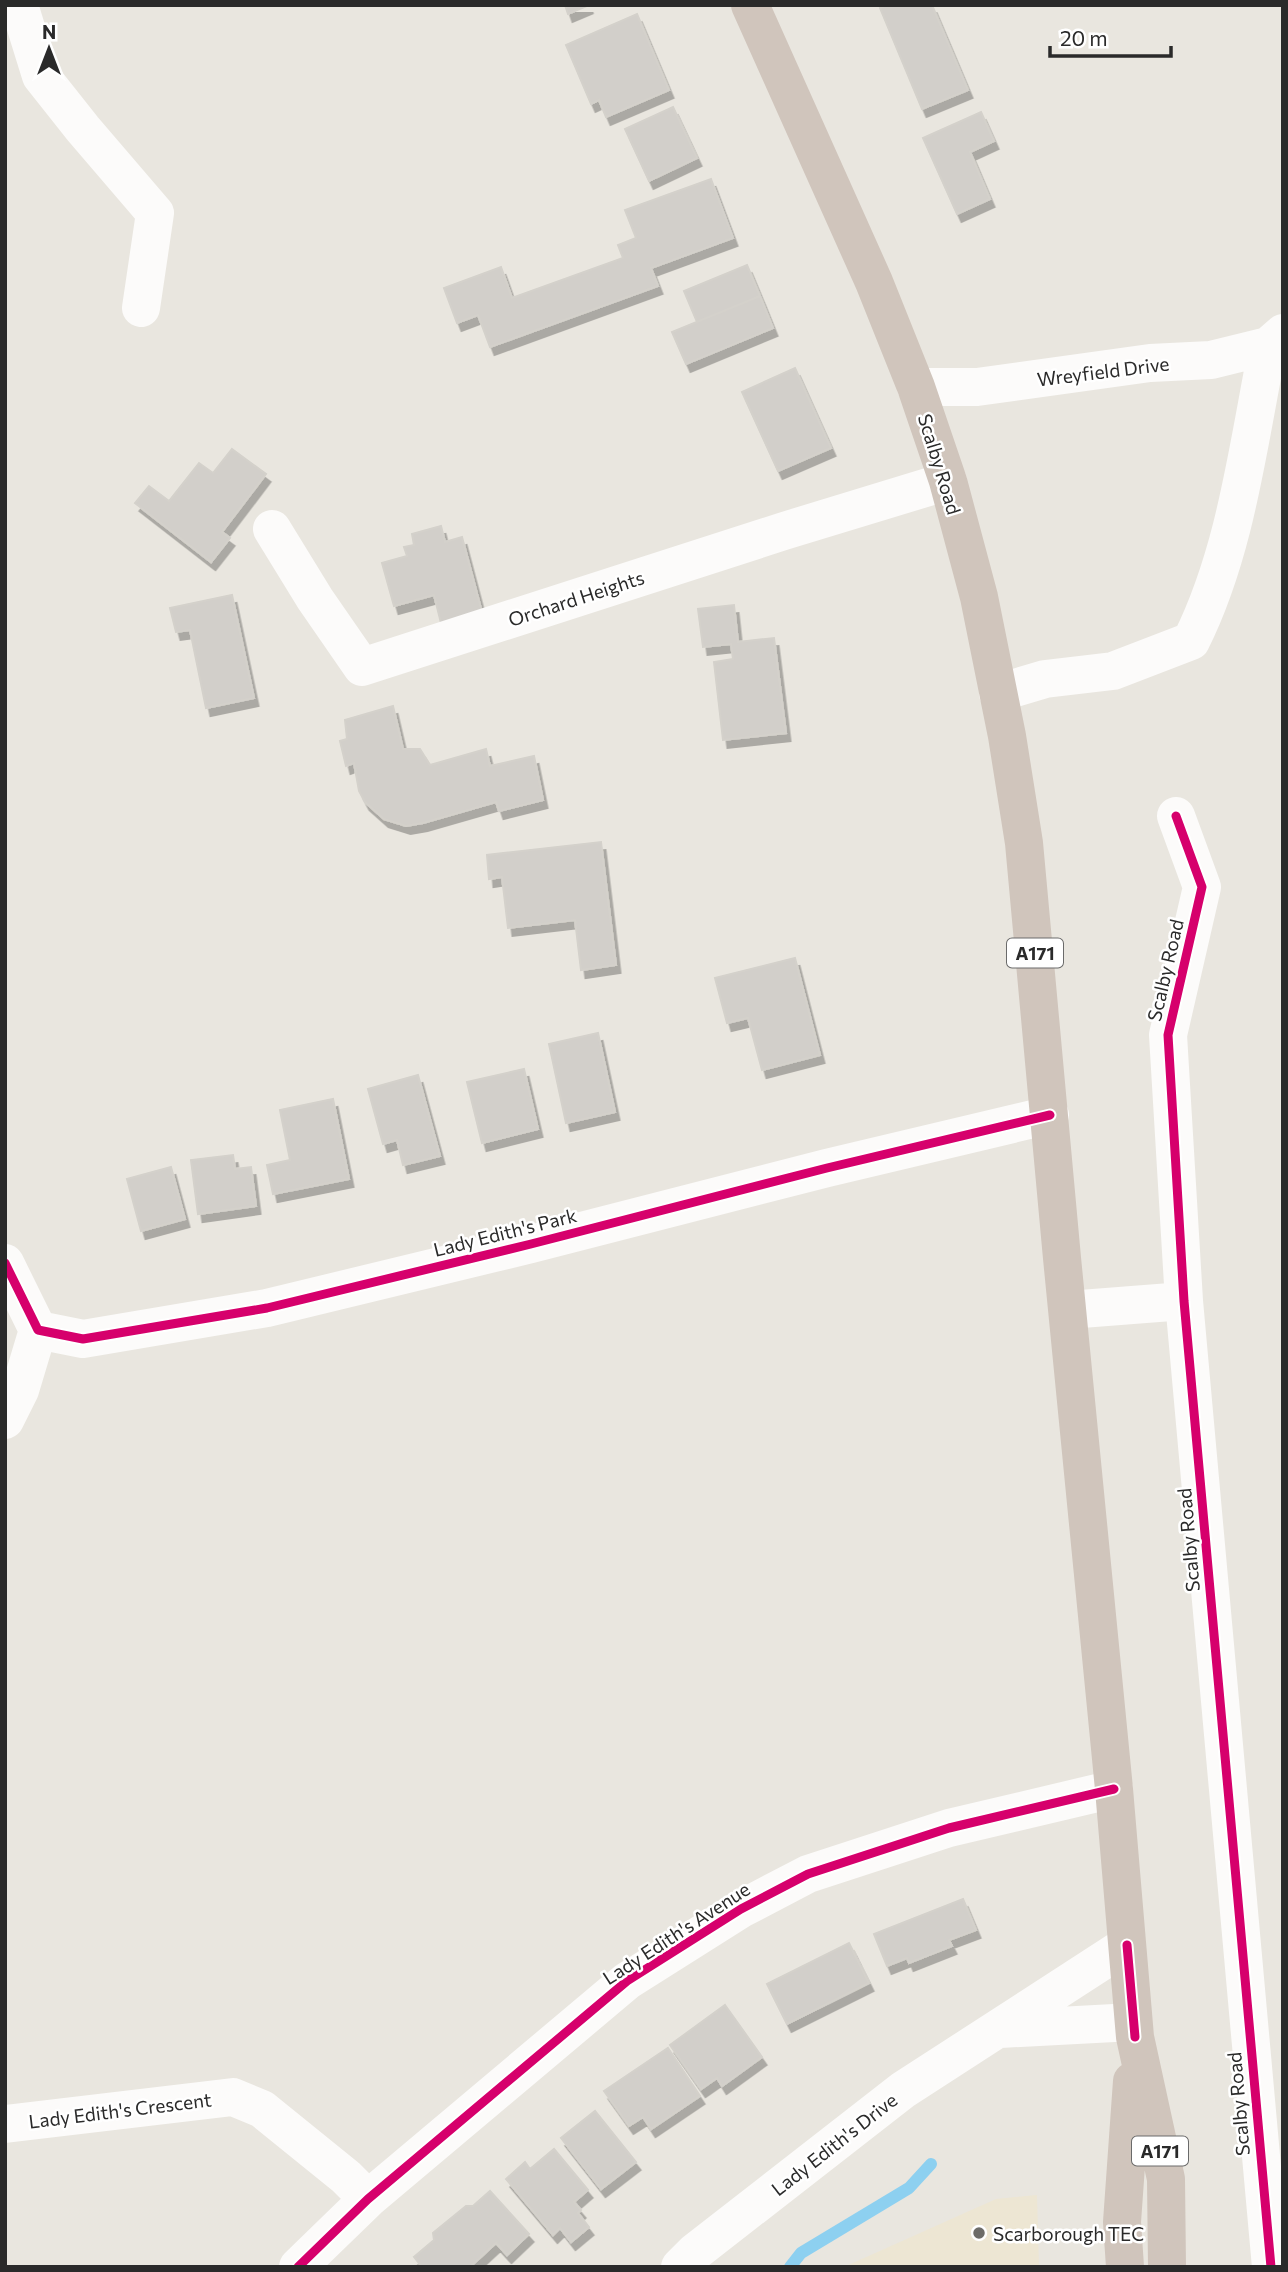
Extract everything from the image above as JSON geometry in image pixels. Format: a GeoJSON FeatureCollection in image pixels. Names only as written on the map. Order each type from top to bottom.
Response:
{"type":"FeatureCollection","features":[{"type":"Feature","properties":{"kind":"highway","name":"Scalby Road"},"geometry":{"type":"LineString","coordinates":[[750,5],[874,282],[916,387],[948,481],[979,597],[998,693],[1024,843],[1114,1789],[1134,2029],[1166,2179],[1167,2267]]}},
{"type":"Feature","properties":{"kind":"highway","name":"Scalby Road"},"geometry":{"type":"LineString","coordinates":[[1125,2267],[1122,2222],[1134,2029]]}},
{"type":"Feature","properties":{"kind":"street"},"geometry":{"type":"LineString","coordinates":[[19,5],[41,76],[155,213],[141,309]]}},
{"type":"Feature","properties":{"kind":"street"},"geometry":{"type":"LineString","coordinates":[[998,693],[1045,679],[1113,671],[1191,641],[1208,607],[1221,566],[1275,339]]}},
{"type":"Feature","properties":{"kind":"street","name":"Wreyfield Drive"},"geometry":{"type":"LineString","coordinates":[[916,387],[978,387],[1150,363],[1211,360],[1275,339]]}},
{"type":"Feature","properties":{"kind":"street","name":"Orchard Heights"},"geometry":{"type":"LineString","coordinates":[[272,529],[315,599],[362,667],[948,481]]}},
{"type":"Feature","properties":{"kind":"street","name":"Scalby Road"},"geometry":{"type":"LineString","coordinates":[[1176,816],[1202,887],[1168,1035],[1184,1301],[1271,2267]]}},
{"type":"Feature","properties":{"kind":"street","name":"Lady Edith's Park"},"geometry":{"type":"LineString","coordinates":[[38,1330],[83,1339],[267,1308],[1050,1115]]}},
{"type":"Feature","properties":{"kind":"street"},"geometry":{"type":"LineString","coordinates":[[5,1263],[38,1330],[20,1390],[5,1420]]}},
{"type":"Feature","properties":{"kind":"street"},"geometry":{"type":"LineString","coordinates":[[1068,1310],[1184,1301]]}},
{"type":"Feature","properties":{"kind":"street","name":"Lady Edith's Avenue"},"geometry":{"type":"LineString","coordinates":[[298,2267],[368,2199],[627,1981],[741,1909],[808,1874],[949,1828],[1114,1789]]}},
{"type":"Feature","properties":{"kind":"street","name":"Lady Edith's Drive"},"geometry":{"type":"LineString","coordinates":[[680,2267],[695,2252],[903,2090],[1127,1945]]}},
{"type":"Feature","properties":{"kind":"street"},"geometry":{"type":"LineString","coordinates":[[994,2030],[1134,2029]]}},
{"type":"Feature","properties":{"kind":"street","name":"Lady Edith's Crescent"},"geometry":{"type":"LineString","coordinates":[[5,2124],[233,2097],[262,2109],[346,2177],[368,2199]]}},
{"type":"Feature","properties":{"kind":"shaded area","name":"Scarborough TEC"},"geometry":{"type":"Polygon","coordinates":[[[1037,2195],[1039,2267],[844,2267],[996,2199],[1037,2195]]]}},
{"type":"Feature","properties":{"kind":"building"},"geometry":{"type":"Polygon","coordinates":[[[565,5],[589,5],[568,14],[565,5]]]}},
{"type":"Feature","properties":{"kind":"building"},"geometry":{"type":"Polygon","coordinates":[[[886,5],[932,5],[968,90],[922,109],[880,8],[886,5]]]}},
{"type":"Feature","properties":{"kind":"building"},"geometry":{"type":"Polygon","coordinates":[[[637,14],[669,90],[606,117],[599,100],[591,104],[566,45],[637,14]]]}},
{"type":"Feature","properties":{"kind":"building"},"geometry":{"type":"Polygon","coordinates":[[[673,107],[697,158],[649,181],[625,129],[673,107]]]}},
{"type":"Feature","properties":{"kind":"building"},"geometry":{"type":"Polygon","coordinates":[[[981,112],[994,141],[970,152],[990,199],[957,214],[923,138],[981,112]]]}},
{"type":"Feature","properties":{"kind":"building"},"geometry":{"type":"Polygon","coordinates":[[[711,179],[733,238],[651,268],[658,286],[490,347],[478,315],[457,323],[444,288],[501,267],[512,298],[623,258],[618,245],[636,238],[625,210],[711,179]]]}},
{"type":"Feature","properties":{"kind":"building"},"geometry":{"type":"Polygon","coordinates":[[[747,265],[760,296],[697,322],[684,291],[747,265]]]}},
{"type":"Feature","properties":{"kind":"building"},"geometry":{"type":"Polygon","coordinates":[[[760,296],[773,328],[686,364],[672,332],[760,296]]]}},
{"type":"Feature","properties":{"kind":"building"},"geometry":{"type":"Polygon","coordinates":[[[795,368],[831,448],[778,471],[742,392],[795,368]]]}},
{"type":"Feature","properties":{"kind":"building"},"geometry":{"type":"Polygon","coordinates":[[[232,449],[266,474],[222,532],[230,538],[211,562],[135,503],[149,486],[169,501],[199,463],[213,473],[232,449]]]}},
{"type":"Feature","properties":{"kind":"building"},"geometry":{"type":"Polygon","coordinates":[[[441,526],[445,542],[462,537],[484,620],[443,631],[434,595],[394,606],[382,563],[407,556],[404,547],[414,545],[412,534],[441,526]]]}},
{"type":"Feature","properties":{"kind":"building"},"geometry":{"type":"Polygon","coordinates":[[[232,595],[254,698],[206,708],[190,630],[176,632],[170,608],[232,595]]]}},
{"type":"Feature","properties":{"kind":"building"},"geometry":{"type":"Polygon","coordinates":[[[734,605],[738,642],[774,638],[786,733],[723,740],[714,662],[733,659],[731,644],[703,647],[698,609],[734,605]]]}},
{"type":"Feature","properties":{"kind":"building"},"geometry":{"type":"Polygon","coordinates":[[[393,706],[403,749],[420,749],[430,765],[486,749],[490,766],[534,756],[543,800],[499,811],[496,802],[406,826],[384,819],[365,802],[359,791],[354,763],[346,766],[340,741],[347,739],[345,720],[393,706]]]}},
{"type":"Feature","properties":{"kind":"building"},"geometry":{"type":"Polygon","coordinates":[[[601,842],[616,965],[581,970],[575,920],[508,928],[502,877],[489,879],[487,855],[601,842]]]}},
{"type":"Feature","properties":{"kind":"building"},"geometry":{"type":"Polygon","coordinates":[[[795,958],[820,1055],[762,1070],[748,1018],[727,1023],[715,978],[795,958]]]}},
{"type":"Feature","properties":{"kind":"building"},"geometry":{"type":"Polygon","coordinates":[[[598,1033],[615,1112],[566,1123],[549,1044],[598,1033]]]}},
{"type":"Feature","properties":{"kind":"building"},"geometry":{"type":"Polygon","coordinates":[[[524,1069],[538,1129],[482,1143],[467,1082],[524,1069]]]}},
{"type":"Feature","properties":{"kind":"building"},"geometry":{"type":"Polygon","coordinates":[[[418,1075],[440,1156],[403,1165],[397,1140],[383,1144],[368,1089],[418,1075]]]}},
{"type":"Feature","properties":{"kind":"building"},"geometry":{"type":"Polygon","coordinates":[[[333,1099],[349,1179],[273,1194],[267,1165],[290,1160],[280,1110],[333,1099]]]}},
{"type":"Feature","properties":{"kind":"building"},"geometry":{"type":"Polygon","coordinates":[[[233,1155],[235,1169],[251,1167],[256,1206],[198,1214],[191,1160],[233,1155]]]}},
{"type":"Feature","properties":{"kind":"building"},"geometry":{"type":"Polygon","coordinates":[[[171,1167],[185,1219],[141,1231],[127,1179],[171,1167]]]}},
{"type":"Feature","properties":{"kind":"building"},"geometry":{"type":"Polygon","coordinates":[[[963,1899],[976,1930],[949,1940],[952,1946],[909,1963],[907,1958],[887,1966],[874,1934],[963,1899]]]}},
{"type":"Feature","properties":{"kind":"building"},"geometry":{"type":"Polygon","coordinates":[[[849,1943],[869,1983],[787,2024],[767,1984],[849,1943]]]}},
{"type":"Feature","properties":{"kind":"building"},"geometry":{"type":"Polygon","coordinates":[[[725,2005],[762,2057],[722,2086],[717,2078],[701,2089],[670,2045],[725,2005]]]}},
{"type":"Feature","properties":{"kind":"building"},"geometry":{"type":"Polygon","coordinates":[[[668,2048],[700,2096],[651,2129],[643,2117],[629,2126],[604,2091],[668,2048]]]}},
{"type":"Feature","properties":{"kind":"building"},"geometry":{"type":"Polygon","coordinates":[[[595,2111],[636,2162],[601,2189],[561,2138],[595,2111]]]}},
{"type":"Feature","properties":{"kind":"building"},"geometry":{"type":"Polygon","coordinates":[[[554,2149],[588,2190],[574,2202],[581,2210],[578,2213],[589,2227],[571,2242],[560,2228],[553,2235],[506,2179],[525,2162],[530,2169],[554,2149]]]}},
{"type":"Feature","properties":{"kind":"building"},"geometry":{"type":"Polygon","coordinates":[[[490,2191],[529,2234],[507,2255],[496,2243],[470,2267],[422,2267],[414,2257],[434,2240],[433,2233],[466,2206],[473,2206],[490,2191]]]}},
{"type":"Feature","properties":{"kind":"waterway"},"geometry":{"type":"LineString","coordinates":[[790,2267],[801,2253],[909,2188],[931,2164]]}},
{"type":"Feature","properties":{"kind":"cycle path"},"geometry":{"type":"LineString","coordinates":[[1176,816],[1202,887],[1168,1035],[1184,1301],[1271,2267]]}},
{"type":"Feature","properties":{"kind":"cycle path"},"geometry":{"type":"LineString","coordinates":[[5,1263],[38,1330],[83,1339],[267,1308],[1050,1115]]}},
{"type":"Feature","properties":{"kind":"cycle path"},"geometry":{"type":"LineString","coordinates":[[298,2267],[368,2199],[627,1981],[741,1909],[808,1874],[949,1828],[1114,1789]]}},
{"type":"Feature","properties":{"kind":"cycle path"},"geometry":{"type":"LineString","coordinates":[[1127,1945],[1135,2037]]}},
{"type":"Feature","properties":{"kind":"place","name":"Scarborough TEC"},"geometry":{"type":"Point","coordinates":[979,2233]}}]}
